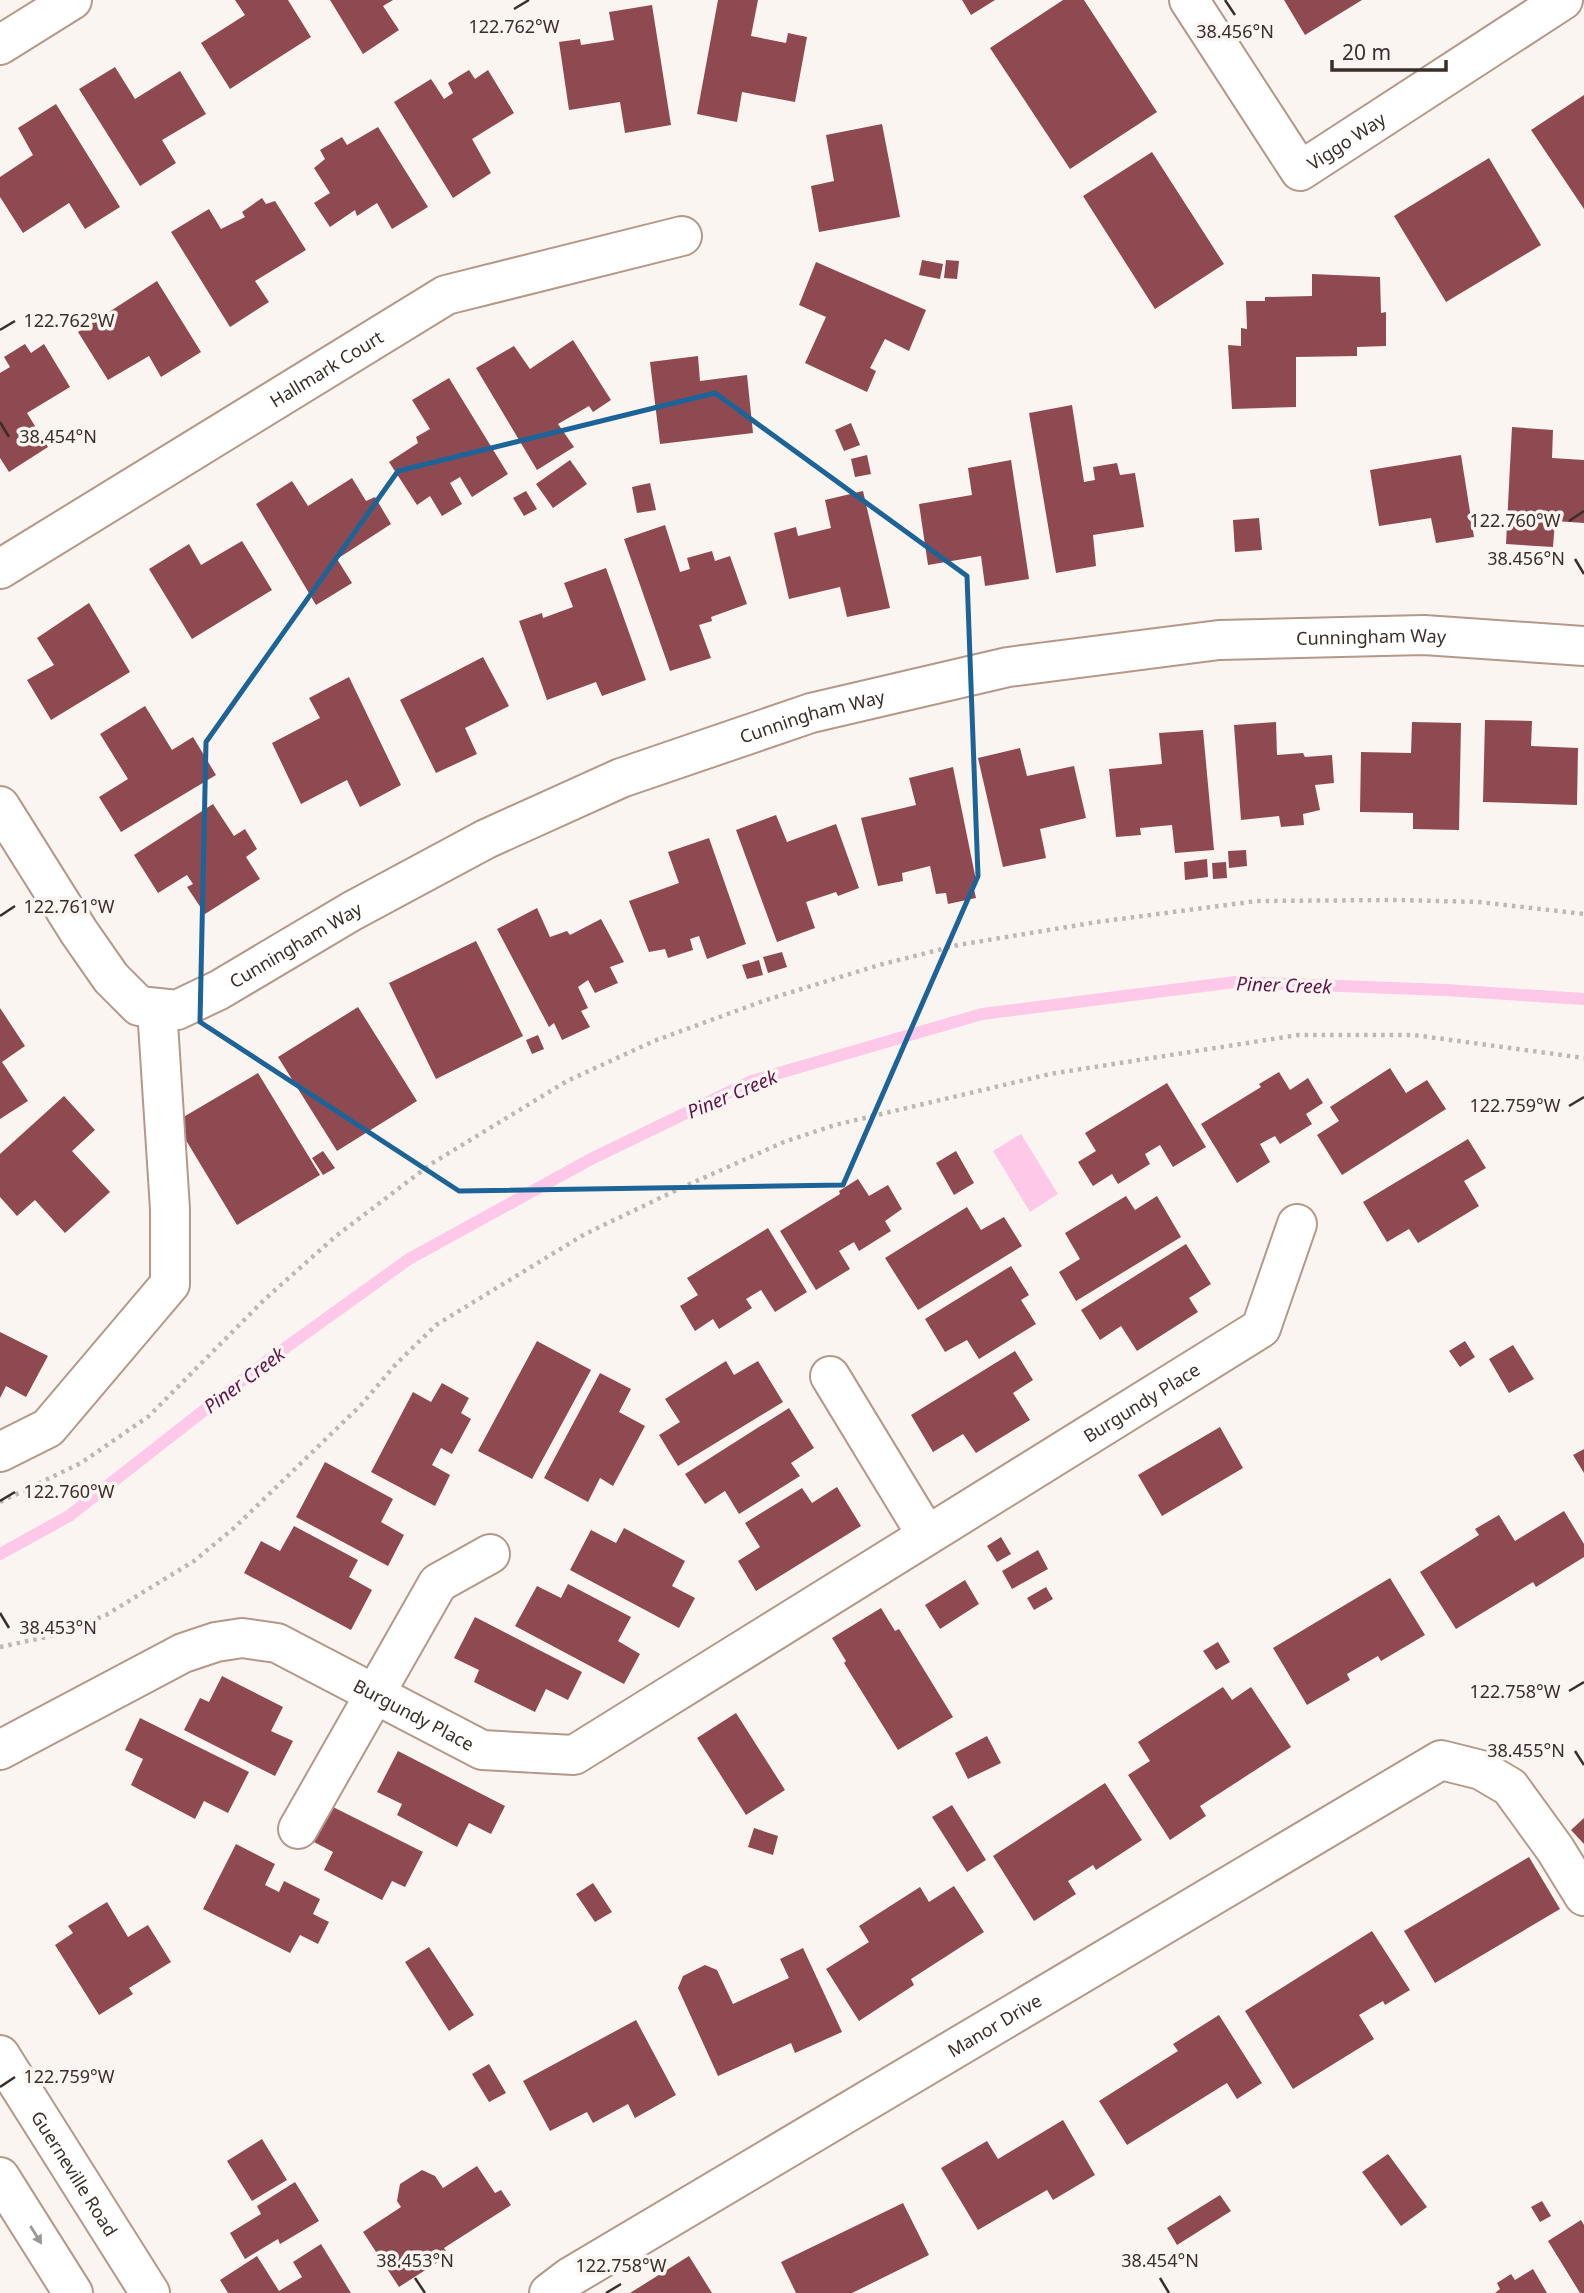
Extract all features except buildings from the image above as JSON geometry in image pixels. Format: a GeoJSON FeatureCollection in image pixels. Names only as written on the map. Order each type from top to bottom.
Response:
{"type":"FeatureCollection","features":[{"type":"Feature","properties":{"kind":"street"},"geometry":{"type":"LineString","coordinates":[[0,45],[72,0]]}},
{"type":"Feature","properties":{"kind":"street","name":"Viggo Way"},"geometry":{"type":"LineString","coordinates":[[1189,0],[1300,171],[1563,0]]}},
{"type":"Feature","properties":{"kind":"street","name":"Hallmark Court"},"geometry":{"type":"LineString","coordinates":[[0,569],[446,295],[682,236]]}},
{"type":"Feature","properties":{"kind":"street","name":"Cunningham Way"},"geometry":{"type":"LineString","coordinates":[[157,1008],[177,1010],[219,990],[352,911],[486,839],[621,778],[811,712],[1008,667],[1219,640],[1424,635],[1584,646]]}},
{"type":"Feature","properties":{"kind":"street"},"geometry":{"type":"LineString","coordinates":[[0,806],[111,978],[139,1006],[157,1008],[170,1209],[170,1284],[48,1427],[0,1452]]}},
{"type":"Feature","properties":{"kind":"street","name":"Burgundy Place"},"geometry":{"type":"LineString","coordinates":[[0,1750],[183,1653],[242,1638],[277,1643],[482,1750],[574,1755],[1261,1328],[1297,1224]]}},
{"type":"Feature","properties":{"kind":"street"},"geometry":{"type":"LineString","coordinates":[[830,1376],[926,1534]]}},
{"type":"Feature","properties":{"kind":"street"},"geometry":{"type":"LineString","coordinates":[[298,1829],[438,1583],[490,1554]]}},
{"type":"Feature","properties":{"kind":"street","name":"Manor Drive"},"geometry":{"type":"LineString","coordinates":[[549,2293],[570,2277],[1441,1760],[1481,1770],[1510,1787],[1555,1849],[1584,1896]]}},
{"type":"Feature","properties":{"kind":"street","name":"Guerneville Road"},"geometry":{"type":"LineString","coordinates":[[0,2055],[150,2293]]}},
{"type":"Feature","properties":{"kind":"street"},"geometry":{"type":"LineString","coordinates":[[0,2177],[73,2293]]}},
{"type":"Feature","properties":{"kind":"path"},"geometry":{"type":"LineString","coordinates":[[0,1502],[81,1463],[149,1416],[265,1299],[336,1236],[431,1164],[568,1081],[654,1041],[766,1000],[879,965],[958,945],[1097,922],[1257,901],[1479,902],[1584,914]]}},
{"type":"Feature","properties":{"kind":"path"},"geometry":{"type":"LineString","coordinates":[[0,1647],[55,1636],[106,1615],[194,1561],[234,1528],[361,1405],[396,1364],[436,1325],[585,1234],[784,1142],[835,1125],[1051,1074],[1298,1035],[1414,1035],[1584,1058]]}},
{"type":"Feature","properties":{"kind":"highlighted area"},"geometry":{"type":"Polygon","coordinates":[[[715,393],[967,576],[978,876],[843,1185],[459,1191],[200,1022],[206,742],[398,471],[715,393]]]}},
{"type":"Feature","properties":{"kind":"shaded area"},"geometry":{"type":"Polygon","coordinates":[[[1021,1134],[1058,1194],[1030,1212],[993,1151],[1021,1134]]]}},
{"type":"Feature","properties":{"kind":"waterway","name":"Piner Creek"},"geometry":{"type":"LineString","coordinates":[[0,1554],[69,1516],[267,1361],[409,1259],[591,1159],[752,1081],[982,1014],[1235,982],[1445,990],[1584,999]]}}]}
